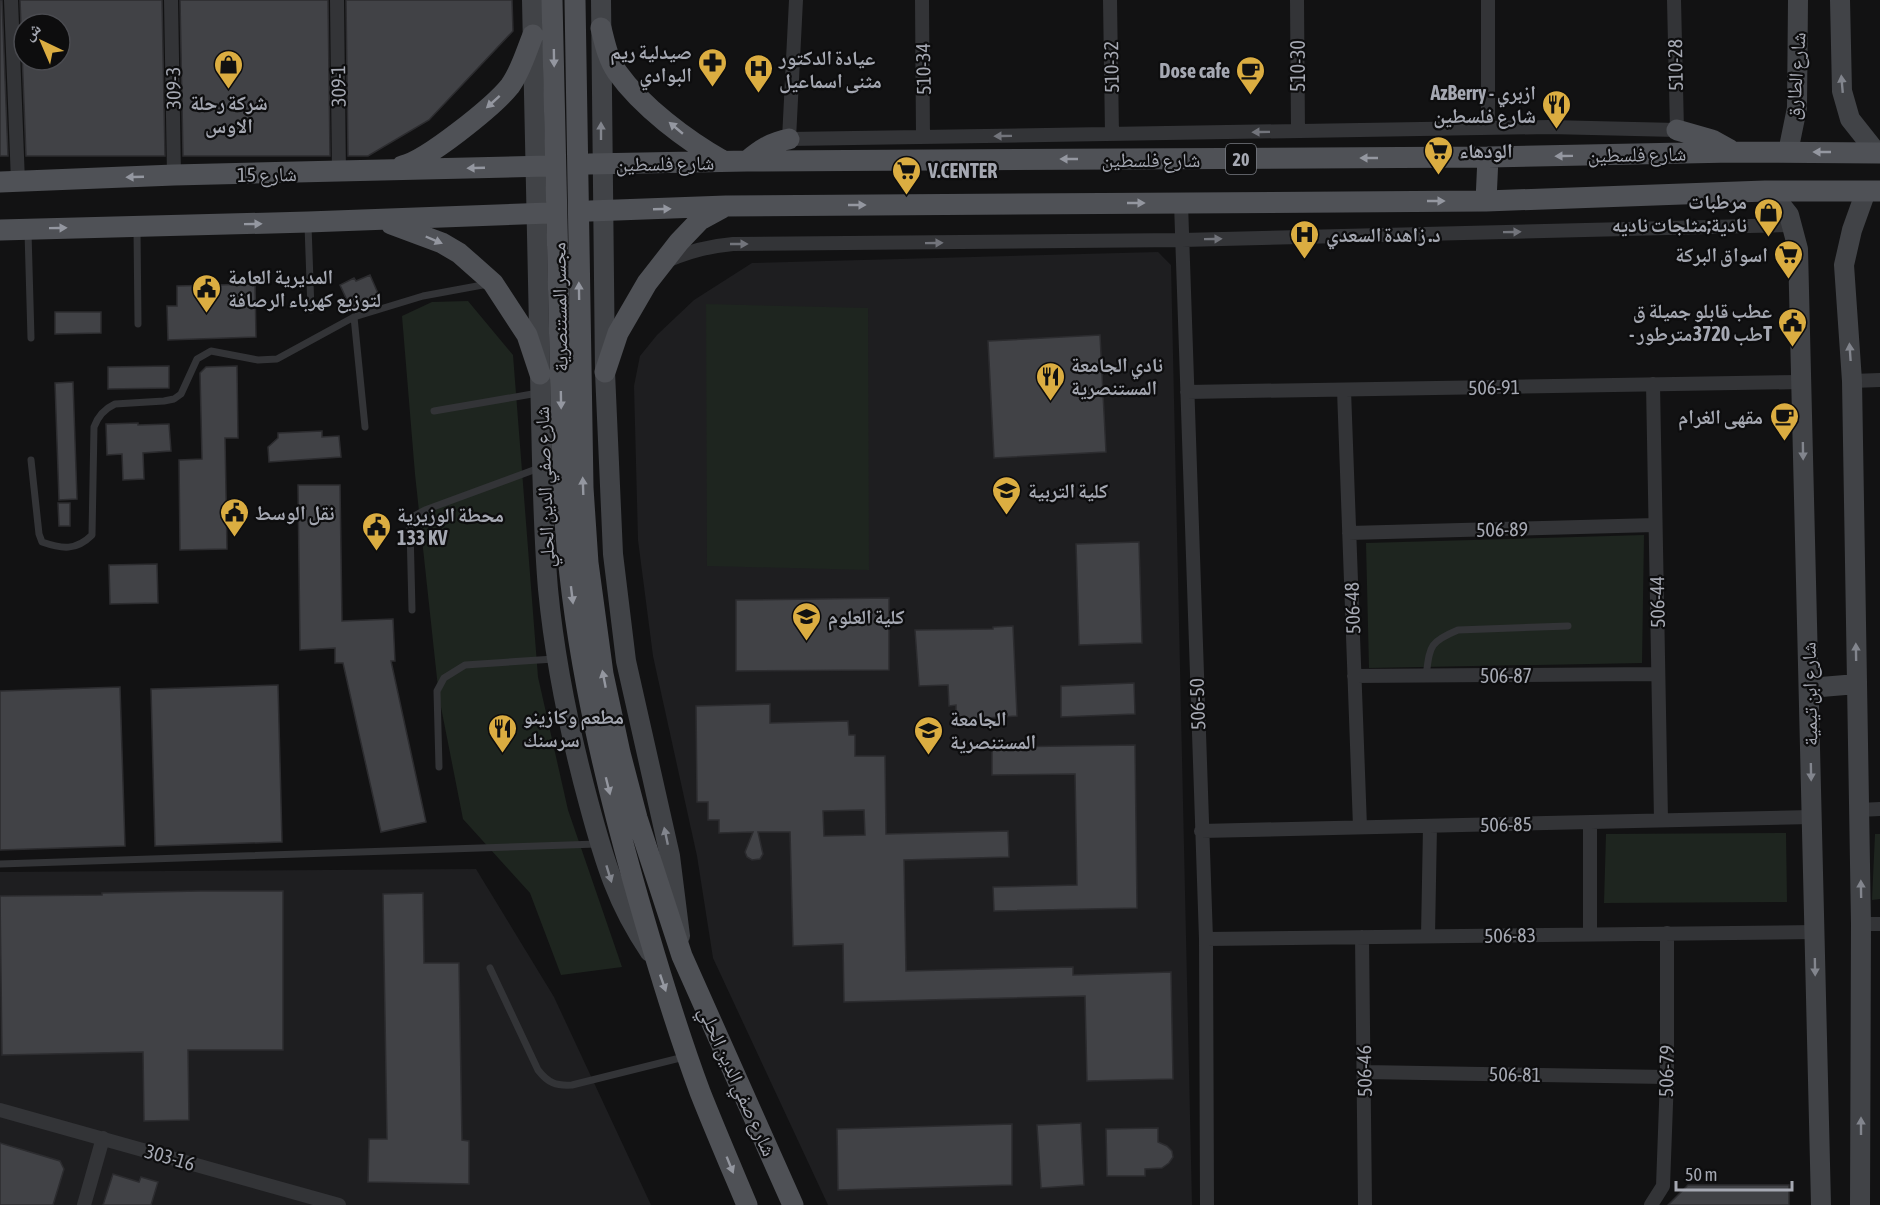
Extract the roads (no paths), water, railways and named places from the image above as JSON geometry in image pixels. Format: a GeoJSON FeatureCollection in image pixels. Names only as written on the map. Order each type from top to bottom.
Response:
{"type":"FeatureCollection","features":[{"type":"Feature","properties":{"kind":"main road","name":"مجسر المستنصرية"},"geometry":{"type":"LineString","coordinates":[[552,0],[566,535],[574,611],[590,707],[628,822]]}},
{"type":"Feature","properties":{"kind":"main road","name":"مجسر المستنصرية"},"geometry":{"type":"LineString","coordinates":[[575,0],[585,525],[592,600],[603,674],[620,753],[628,822]]}},
{"type":"Feature","properties":{"kind":"main road"},"geometry":{"type":"LineString","coordinates":[[601,28],[606,51],[616,71],[630,87],[700,148],[724,161]]}},
{"type":"Feature","properties":{"kind":"main road"},"geometry":{"type":"LineString","coordinates":[[379,170],[410,164],[438,146],[488,106],[509,86],[520,68],[532,35]]}},
{"type":"Feature","properties":{"kind":"main road"},"geometry":{"type":"LineString","coordinates":[[1677,130],[1712,140],[1733,152]]}},
{"type":"Feature","properties":{"kind":"main road"},"geometry":{"type":"LineString","coordinates":[[747,161],[759,151],[778,141],[789,139]]}},
{"type":"Feature","properties":{"kind":"main road","name":"شارع فلسطين"},"geometry":{"type":"LineString","coordinates":[[595,164],[724,161],[1488,157],[1733,152],[1879,153]]}},
{"type":"Feature","properties":{"kind":"main road"},"geometry":{"type":"LineString","coordinates":[[1486,201],[1488,157]]}},
{"type":"Feature","properties":{"kind":"main road","name":"شارع 15"},"geometry":{"type":"LineString","coordinates":[[9,182],[541,166]]}},
{"type":"Feature","properties":{"kind":"main road","name":"شارع فلسطين"},"geometry":{"type":"LineString","coordinates":[[597,211],[726,206],[1486,201],[1770,190],[1873,191]]}},
{"type":"Feature","properties":{"kind":"main road"},"geometry":{"type":"LineString","coordinates":[[605,372],[618,333],[642,291],[662,263],[700,220],[726,206]]}},
{"type":"Feature","properties":{"kind":"main road"},"geometry":{"type":"LineString","coordinates":[[0,230],[379,220],[542,213]]}},
{"type":"Feature","properties":{"kind":"main road"},"geometry":{"type":"LineString","coordinates":[[379,220],[442,243],[459,253],[493,283],[527,335],[541,383]]}},
{"type":"Feature","properties":{"kind":"main road","name":"شارع صفي الدين الحلي"},"geometry":{"type":"LineString","coordinates":[[628,822],[681,956],[793,1205]]}},
{"type":"Feature","properties":{"kind":"main road","name":"شارع صفي الدين الحلي"},"geometry":{"type":"LineString","coordinates":[[628,822],[654,957],[700,1092],[747,1205]]}},
{"type":"Feature","properties":{"kind":"street"},"geometry":{"type":"LineString","coordinates":[[9,182],[11,0]]}},
{"type":"Feature","properties":{"kind":"street","name":"309-3"},"geometry":{"type":"LineString","coordinates":[[171,0],[174,176]]}},
{"type":"Feature","properties":{"kind":"street","name":"309-1"},"geometry":{"type":"LineString","coordinates":[[338,0],[339,173]]}},
{"type":"Feature","properties":{"kind":"street","name":"شارع صفي الدين الحلي"},"geometry":{"type":"LineString","coordinates":[[532,0],[532,35],[541,166],[541,383],[546,560],[557,659],[584,784],[613,886],[654,957]]}},
{"type":"Feature","properties":{"kind":"street","name":"شارع صفي الدين الحلي"},"geometry":{"type":"LineString","coordinates":[[601,0],[595,164],[605,372],[606,547],[626,661],[670,856],[676,889],[681,956]]}},
{"type":"Feature","properties":{"kind":"street"},"geometry":{"type":"LineString","coordinates":[[796,0],[789,139],[1550,127],[1677,130]]}},
{"type":"Feature","properties":{"kind":"street","name":"510-34"},"geometry":{"type":"LineString","coordinates":[[922,0],[923,137]]}},
{"type":"Feature","properties":{"kind":"street","name":"510-32"},"geometry":{"type":"LineString","coordinates":[[1110,0],[1112,134]]}},
{"type":"Feature","properties":{"kind":"street","name":"510-30"},"geometry":{"type":"LineString","coordinates":[[1297,0],[1298,131]]}},
{"type":"Feature","properties":{"kind":"street"},"geometry":{"type":"LineString","coordinates":[[1488,0],[1488,128]]}},
{"type":"Feature","properties":{"kind":"street","name":"510-28"},"geometry":{"type":"LineString","coordinates":[[1674,0],[1677,130]]}},
{"type":"Feature","properties":{"kind":"street","name":"شارع الطارق"},"geometry":{"type":"LineString","coordinates":[[1788,152],[1797,108],[1798,0]]}},
{"type":"Feature","properties":{"kind":"street"},"geometry":{"type":"LineString","coordinates":[[1840,0],[1842,91],[1850,120],[1879,153]]}},
{"type":"Feature","properties":{"kind":"street","name":"شارع ابن تيمية"},"geometry":{"type":"LineString","coordinates":[[1770,190],[1789,215],[1798,249],[1821,1205]]}},
{"type":"Feature","properties":{"kind":"street"},"geometry":{"type":"LineString","coordinates":[[1860,1205],[1871,924],[1859,810],[1852,381],[1845,265],[1852,230],[1873,191]]}},
{"type":"Feature","properties":{"kind":"street","name":"506-50"},"geometry":{"type":"LineString","coordinates":[[1181,202],[1206,939],[1207,1205]]}},
{"type":"Feature","properties":{"kind":"street"},"geometry":{"type":"LineString","coordinates":[[662,263],[693,251],[733,244],[1182,240],[1792,225]]}},
{"type":"Feature","properties":{"kind":"street"},"geometry":{"type":"LineString","coordinates":[[1852,381],[1880,380]]}},
{"type":"Feature","properties":{"kind":"street","name":"506-91"},"geometry":{"type":"LineString","coordinates":[[1187,392],[1801,382]]}},
{"type":"Feature","properties":{"kind":"street","name":"506-44"},"geometry":{"type":"LineString","coordinates":[[1653,384],[1661,820]]}},
{"type":"Feature","properties":{"kind":"street","name":"506-48"},"geometry":{"type":"LineString","coordinates":[[1344,390],[1360,827]]}},
{"type":"Feature","properties":{"kind":"street","name":"506-89"},"geometry":{"type":"LineString","coordinates":[[1349,533],[1655,525]]}},
{"type":"Feature","properties":{"kind":"street"},"geometry":{"type":"LineString","coordinates":[[546,560],[558,543]]}},
{"type":"Feature","properties":{"kind":"street","name":"506-87"},"geometry":{"type":"LineString","coordinates":[[1354,676],[1658,674]]}},
{"type":"Feature","properties":{"kind":"street"},"geometry":{"type":"LineString","coordinates":[[1809,688],[1857,684]]}},
{"type":"Feature","properties":{"kind":"street"},"geometry":{"type":"LineString","coordinates":[[1859,810],[1880,810]]}},
{"type":"Feature","properties":{"kind":"street","name":"506-85"},"geometry":{"type":"LineString","coordinates":[[1201,831],[1812,817]]}},
{"type":"Feature","properties":{"kind":"street"},"geometry":{"type":"LineString","coordinates":[[1590,822],[1590,934]]}},
{"type":"Feature","properties":{"kind":"street"},"geometry":{"type":"LineString","coordinates":[[1428,936],[1430,826]]}},
{"type":"Feature","properties":{"kind":"street","name":"506-83"},"geometry":{"type":"LineString","coordinates":[[1206,939],[1815,932]]}},
{"type":"Feature","properties":{"kind":"street","name":"506-79"},"geometry":{"type":"LineString","coordinates":[[1651,1205],[1663,1186],[1667,1077],[1667,933]]}},
{"type":"Feature","properties":{"kind":"street","name":"506-46"},"geometry":{"type":"LineString","coordinates":[[1362,937],[1365,1205]]}},
{"type":"Feature","properties":{"kind":"street","name":"506-81"},"geometry":{"type":"LineString","coordinates":[[1364,1072],[1667,1077]]}},
{"type":"Feature","properties":{"kind":"street","name":"303-16"},"geometry":{"type":"LineString","coordinates":[[0,1110],[339,1205]]}},
{"type":"Feature","properties":{"kind":"street"},"geometry":{"type":"LineString","coordinates":[[84,1205],[103,1138]]}},
{"type":"Feature","properties":{"kind":"lane"},"geometry":{"type":"LineString","coordinates":[[308,222],[311,310]]}},
{"type":"Feature","properties":{"kind":"lane"},"geometry":{"type":"LineString","coordinates":[[137,226],[138,324]]}},
{"type":"Feature","properties":{"kind":"lane"},"geometry":{"type":"LineString","coordinates":[[28,229],[31,338]]}},
{"type":"Feature","properties":{"kind":"lane"},"geometry":{"type":"LineString","coordinates":[[31,460],[39,534],[42,542],[60,549],[77,545],[93,535],[94,427],[97,418],[110,406],[174,399],[181,394],[197,359],[211,351],[258,360],[277,358],[354,317],[423,296],[493,283]]}},
{"type":"Feature","properties":{"kind":"lane"},"geometry":{"type":"LineString","coordinates":[[354,317],[365,428]]}},
{"type":"Feature","properties":{"kind":"lane"},"geometry":{"type":"LineString","coordinates":[[434,411],[541,383]]}},
{"type":"Feature","properties":{"kind":"lane"},"geometry":{"type":"LineString","coordinates":[[412,610],[410,528],[414,516],[543,467]]}},
{"type":"Feature","properties":{"kind":"lane"},"geometry":{"type":"LineString","coordinates":[[1426,676],[1430,648],[1444,636],[1458,630],[1568,626]]}},
{"type":"Feature","properties":{"kind":"lane"},"geometry":{"type":"LineString","coordinates":[[439,767],[437,691],[444,678],[465,665],[557,659]]}},
{"type":"Feature","properties":{"kind":"lane"},"geometry":{"type":"LineString","coordinates":[[0,864],[600,844]]}},
{"type":"Feature","properties":{"kind":"lane"},"geometry":{"type":"LineString","coordinates":[[490,968],[538,1070],[550,1083],[572,1085],[688,1056]]}},
{"type":"Feature","properties":{"kind":"place","name":"صيدلية ريم البوادي"},"geometry":{"type":"Point","coordinates":[713,88]}},
{"type":"Feature","properties":{"kind":"place","name":"شركة رحلة الاوس"},"geometry":{"type":"Point","coordinates":[229,90]}},
{"type":"Feature","properties":{"kind":"place","name":"عيادة الدكتور مثنى اسماعيل"},"geometry":{"type":"Point","coordinates":[758,94]}},
{"type":"Feature","properties":{"kind":"place","name":"Dose cafe"},"geometry":{"type":"Point","coordinates":[1251,96]}},
{"type":"Feature","properties":{"kind":"place","name":"AzBerry - ازبري شارع فلسطين"},"geometry":{"type":"Point","coordinates":[1557,130]}},
{"type":"Feature","properties":{"kind":"place","name":"الودهاء"},"geometry":{"type":"Point","coordinates":[1438,176]}},
{"type":"Feature","properties":{"kind":"place","name":"V.CENTER"},"geometry":{"type":"Point","coordinates":[907,196]}},
{"type":"Feature","properties":{"kind":"place","name":"مرطبات نادية;مثلجات ناديه"},"geometry":{"type":"Point","coordinates":[1768,238]}},
{"type":"Feature","properties":{"kind":"place","name":"د. زاهدة السعدي"},"geometry":{"type":"Point","coordinates":[1305,260]}},
{"type":"Feature","properties":{"kind":"place","name":"اسواق البركة"},"geometry":{"type":"Point","coordinates":[1789,280]}},
{"type":"Feature","properties":{"kind":"place","name":"المديرية العامة لتوزيع كهرباء الرصافة"},"geometry":{"type":"Point","coordinates":[207,314]}},
{"type":"Feature","properties":{"kind":"place","name":"عطب قابلو جميلة ق - طب 3720مترطورT"},"geometry":{"type":"Point","coordinates":[1793,348]}},
{"type":"Feature","properties":{"kind":"place","name":"نادي الجامعة المستنصرية"},"geometry":{"type":"Point","coordinates":[1050,402]}},
{"type":"Feature","properties":{"kind":"place","name":"مقهى الغرام"},"geometry":{"type":"Point","coordinates":[1784,442]}},
{"type":"Feature","properties":{"kind":"place","name":"كلية التربية"},"geometry":{"type":"Point","coordinates":[1007,516]}},
{"type":"Feature","properties":{"kind":"place","name":"نقل الوسط"},"geometry":{"type":"Point","coordinates":[234,538]}},
{"type":"Feature","properties":{"kind":"place","name":"محطة الوزيرية 133 KV"},"geometry":{"type":"Point","coordinates":[376,552]}},
{"type":"Feature","properties":{"kind":"place","name":"كلية العلوم"},"geometry":{"type":"Point","coordinates":[807,642]}},
{"type":"Feature","properties":{"kind":"place","name":"مطعم وكازينو سرسنك"},"geometry":{"type":"Point","coordinates":[502,754]}},
{"type":"Feature","properties":{"kind":"place","name":"الجامعة المستنصرية"},"geometry":{"type":"Point","coordinates":[929,756]}}]}
